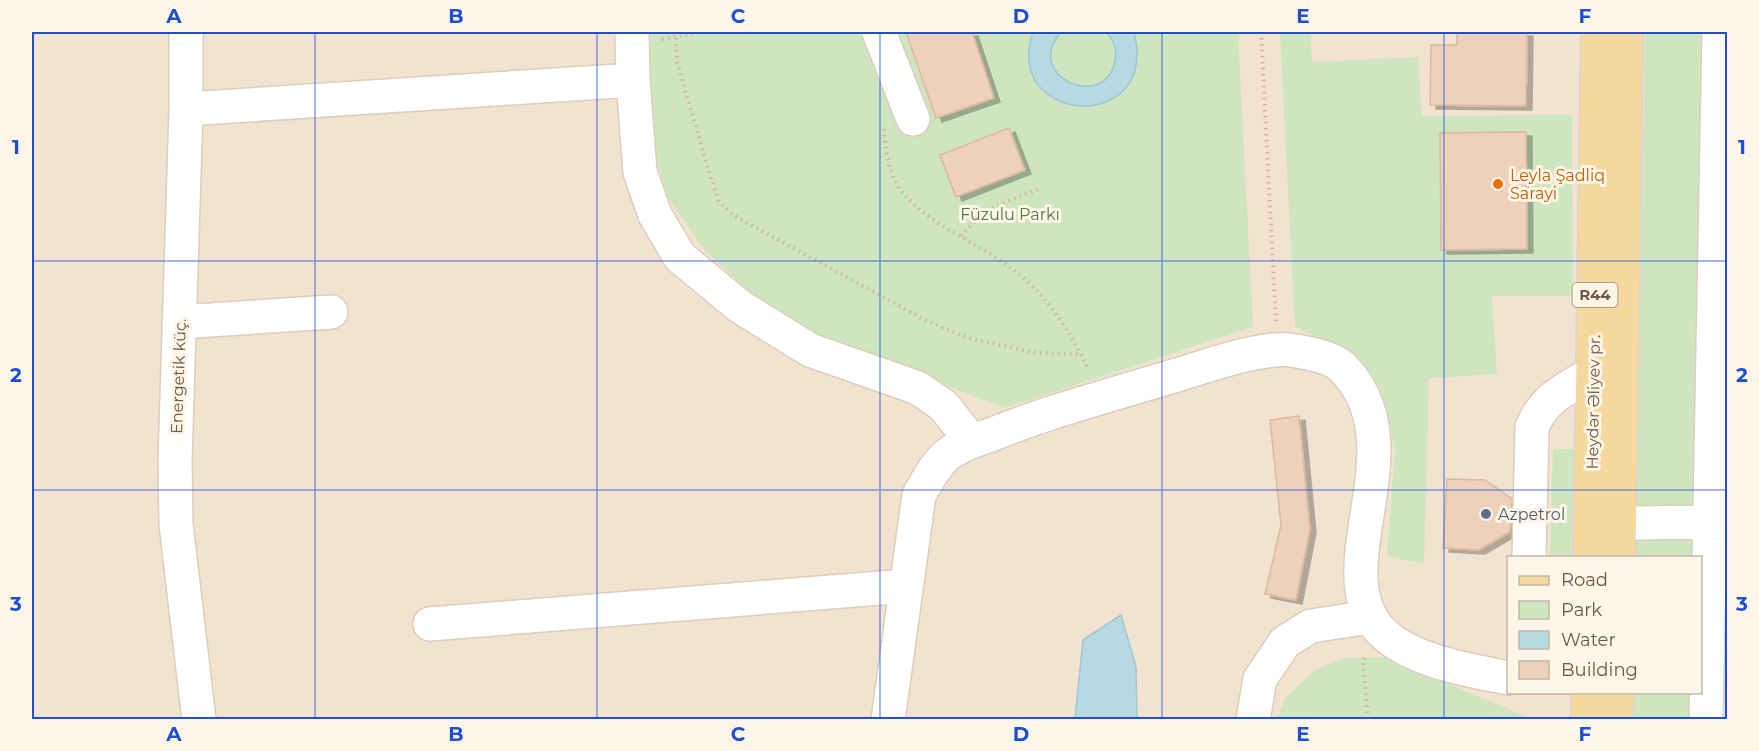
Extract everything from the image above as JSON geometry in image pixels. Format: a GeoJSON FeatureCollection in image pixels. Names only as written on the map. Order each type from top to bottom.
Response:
{"type":"FeatureCollection","features":[{"type":"Feature","properties":{"kind":"main road","name":"Heydər Əliyev pr."},"geometry":{"type":"LineString","coordinates":[[1590,556],[1598,32]]}},
{"type":"Feature","properties":{"kind":"main road","name":"Heydər Əliyev pr."},"geometry":{"type":"LineString","coordinates":[[1619,556],[1626,32]]}},
{"type":"Feature","properties":{"kind":"main road"},"geometry":{"type":"LineString","coordinates":[[1591,698],[1616,720]]}},
{"type":"Feature","properties":{"kind":"street","name":"Energetik küç."},"geometry":{"type":"LineString","coordinates":[[186,32],[186,109],[175,461],[176,524],[199,720]]}},
{"type":"Feature","properties":{"kind":"street"},"geometry":{"type":"LineString","coordinates":[[879,32],[898,120]]}},
{"type":"Feature","properties":{"kind":"street"},"geometry":{"type":"LineString","coordinates":[[1706,720],[1719,522],[1719,32]]}},
{"type":"Feature","properties":{"kind":"street"},"geometry":{"type":"LineString","coordinates":[[632,37],[640,172],[655,215],[680,257],[739,306],[810,350],[918,388],[944,406],[972,442]]}},
{"type":"Feature","properties":{"kind":"street"},"geometry":{"type":"LineString","coordinates":[[186,109],[633,80]]}},
{"type":"Feature","properties":{"kind":"street"},"geometry":{"type":"LineString","coordinates":[[179,321],[331,312]]}},
{"type":"Feature","properties":{"kind":"street"},"geometry":{"type":"LineString","coordinates":[[888,720],[919,495],[929,477],[948,454],[1008,428],[1095,399],[1242,356],[1278,349],[1308,353],[1338,363],[1357,383],[1371,415],[1375,452],[1360,570],[1362,592],[1378,626],[1412,652],[1455,667],[1507,678]]}},
{"type":"Feature","properties":{"kind":"street"},"geometry":{"type":"LineString","coordinates":[[1529,556],[1533,427],[1538,412],[1547,401],[1594,372]]}},
{"type":"Feature","properties":{"kind":"street"},"geometry":{"type":"LineString","coordinates":[[1619,523],[1719,522]]}},
{"type":"Feature","properties":{"kind":"street"},"geometry":{"type":"LineString","coordinates":[[430,624],[906,586]]}},
{"type":"Feature","properties":{"kind":"street"},"geometry":{"type":"LineString","coordinates":[[1253,720],[1260,679],[1285,642],[1311,626],[1378,626]]}},
{"type":"Feature","properties":{"kind":"path"},"geometry":{"type":"LineString","coordinates":[[632,37],[702,32]]}},
{"type":"Feature","properties":{"kind":"path"},"geometry":{"type":"LineString","coordinates":[[1261,32],[1278,349]]}},
{"type":"Feature","properties":{"kind":"path"},"geometry":{"type":"LineString","coordinates":[[676,34],[677,62],[711,179],[719,201],[733,215],[924,320],[968,338],[1037,353],[1081,354]]}},
{"type":"Feature","properties":{"kind":"path"},"geometry":{"type":"LineString","coordinates":[[898,120],[884,140],[896,182],[916,207],[1015,270],[1053,309],[1081,354],[1093,379],[1095,399]]}},
{"type":"Feature","properties":{"kind":"path"},"geometry":{"type":"LineString","coordinates":[[961,236],[979,217],[994,207],[1041,188]]}},
{"type":"Feature","properties":{"kind":"path"},"geometry":{"type":"LineString","coordinates":[[1368,720],[1363,662],[1378,626]]}},
{"type":"Feature","properties":{"kind":"shaded area"},"geometry":{"type":"Polygon","coordinates":[[[32,32],[1727,32],[1727,719],[32,719],[32,32]]]}},
{"type":"Feature","properties":{"kind":"green space","name":"Füzulu Parkı"},"geometry":{"type":"Polygon","coordinates":[[[649,32],[1238,32],[1253,327],[1005,408],[819,338],[757,300],[704,249],[668,198],[654,152],[650,102],[649,32]]]}},
{"type":"Feature","properties":{"kind":"green space"},"geometry":{"type":"Polygon","coordinates":[[[1280,32],[1310,32],[1312,62],[1418,57],[1422,116],[1572,115],[1573,296],[1492,296],[1497,374],[1429,378],[1424,564],[1387,556],[1395,449],[1387,411],[1374,377],[1344,348],[1295,327],[1280,32]]]}},
{"type":"Feature","properties":{"kind":"green space"},"geometry":{"type":"Polygon","coordinates":[[[1645,32],[1701,32],[1693,556],[1636,556],[1645,32]]]}},
{"type":"Feature","properties":{"kind":"green space"},"geometry":{"type":"Polygon","coordinates":[[[1553,449],[1574,449],[1571,556],[1550,556],[1553,449]]]}},
{"type":"Feature","properties":{"kind":"green space"},"geometry":{"type":"Polygon","coordinates":[[[1384,657],[1529,719],[1277,720],[1285,698],[1315,670],[1345,658],[1384,657]]]}},
{"type":"Feature","properties":{"kind":"green space"},"geometry":{"type":"Polygon","coordinates":[[[1634,694],[1691,694],[1691,719],[1634,720],[1634,694]]]}},
{"type":"Feature","properties":{"kind":"water"},"geometry":{"type":"Polygon","coordinates":[[[1033,32],[1061,32],[1052,48],[1052,63],[1059,74],[1070,83],[1084,86],[1097,84],[1108,76],[1116,53],[1113,42],[1106,32],[1134,32],[1136,66],[1125,89],[1105,102],[1081,106],[1058,100],[1039,86],[1029,63],[1033,32]]]}},
{"type":"Feature","properties":{"kind":"water"},"geometry":{"type":"Polygon","coordinates":[[[1121,615],[1136,667],[1137,719],[1075,719],[1083,640],[1121,615]]]}},
{"type":"Feature","properties":{"kind":"building"},"geometry":{"type":"Polygon","coordinates":[[[906,32],[972,32],[994,98],[936,118],[906,32]]]}},
{"type":"Feature","properties":{"kind":"building"},"geometry":{"type":"Polygon","coordinates":[[[1457,32],[1527,32],[1526,106],[1430,105],[1431,45],[1457,45],[1457,32]]]}},
{"type":"Feature","properties":{"kind":"building"},"geometry":{"type":"Polygon","coordinates":[[[1009,128],[1025,170],[956,197],[940,155],[1009,128]]]}},
{"type":"Feature","properties":{"kind":"building"},"geometry":{"type":"Polygon","coordinates":[[[1526,132],[1527,249],[1441,250],[1440,133],[1526,132]]]}},
{"type":"Feature","properties":{"kind":"building"},"geometry":{"type":"Polygon","coordinates":[[[1299,416],[1310,529],[1296,600],[1265,594],[1281,525],[1270,420],[1299,416]]]}},
{"type":"Feature","properties":{"kind":"building"},"geometry":{"type":"Polygon","coordinates":[[[1447,479],[1485,480],[1512,499],[1510,532],[1479,550],[1443,548],[1447,479]]]}},
{"type":"Feature","properties":{"kind":"place","name":"Leyla Şadliq Sarayi"},"geometry":{"type":"Point","coordinates":[1498,184]}},
{"type":"Feature","properties":{"kind":"place","name":"Azpetrol"},"geometry":{"type":"Point","coordinates":[1486,514]}}]}
